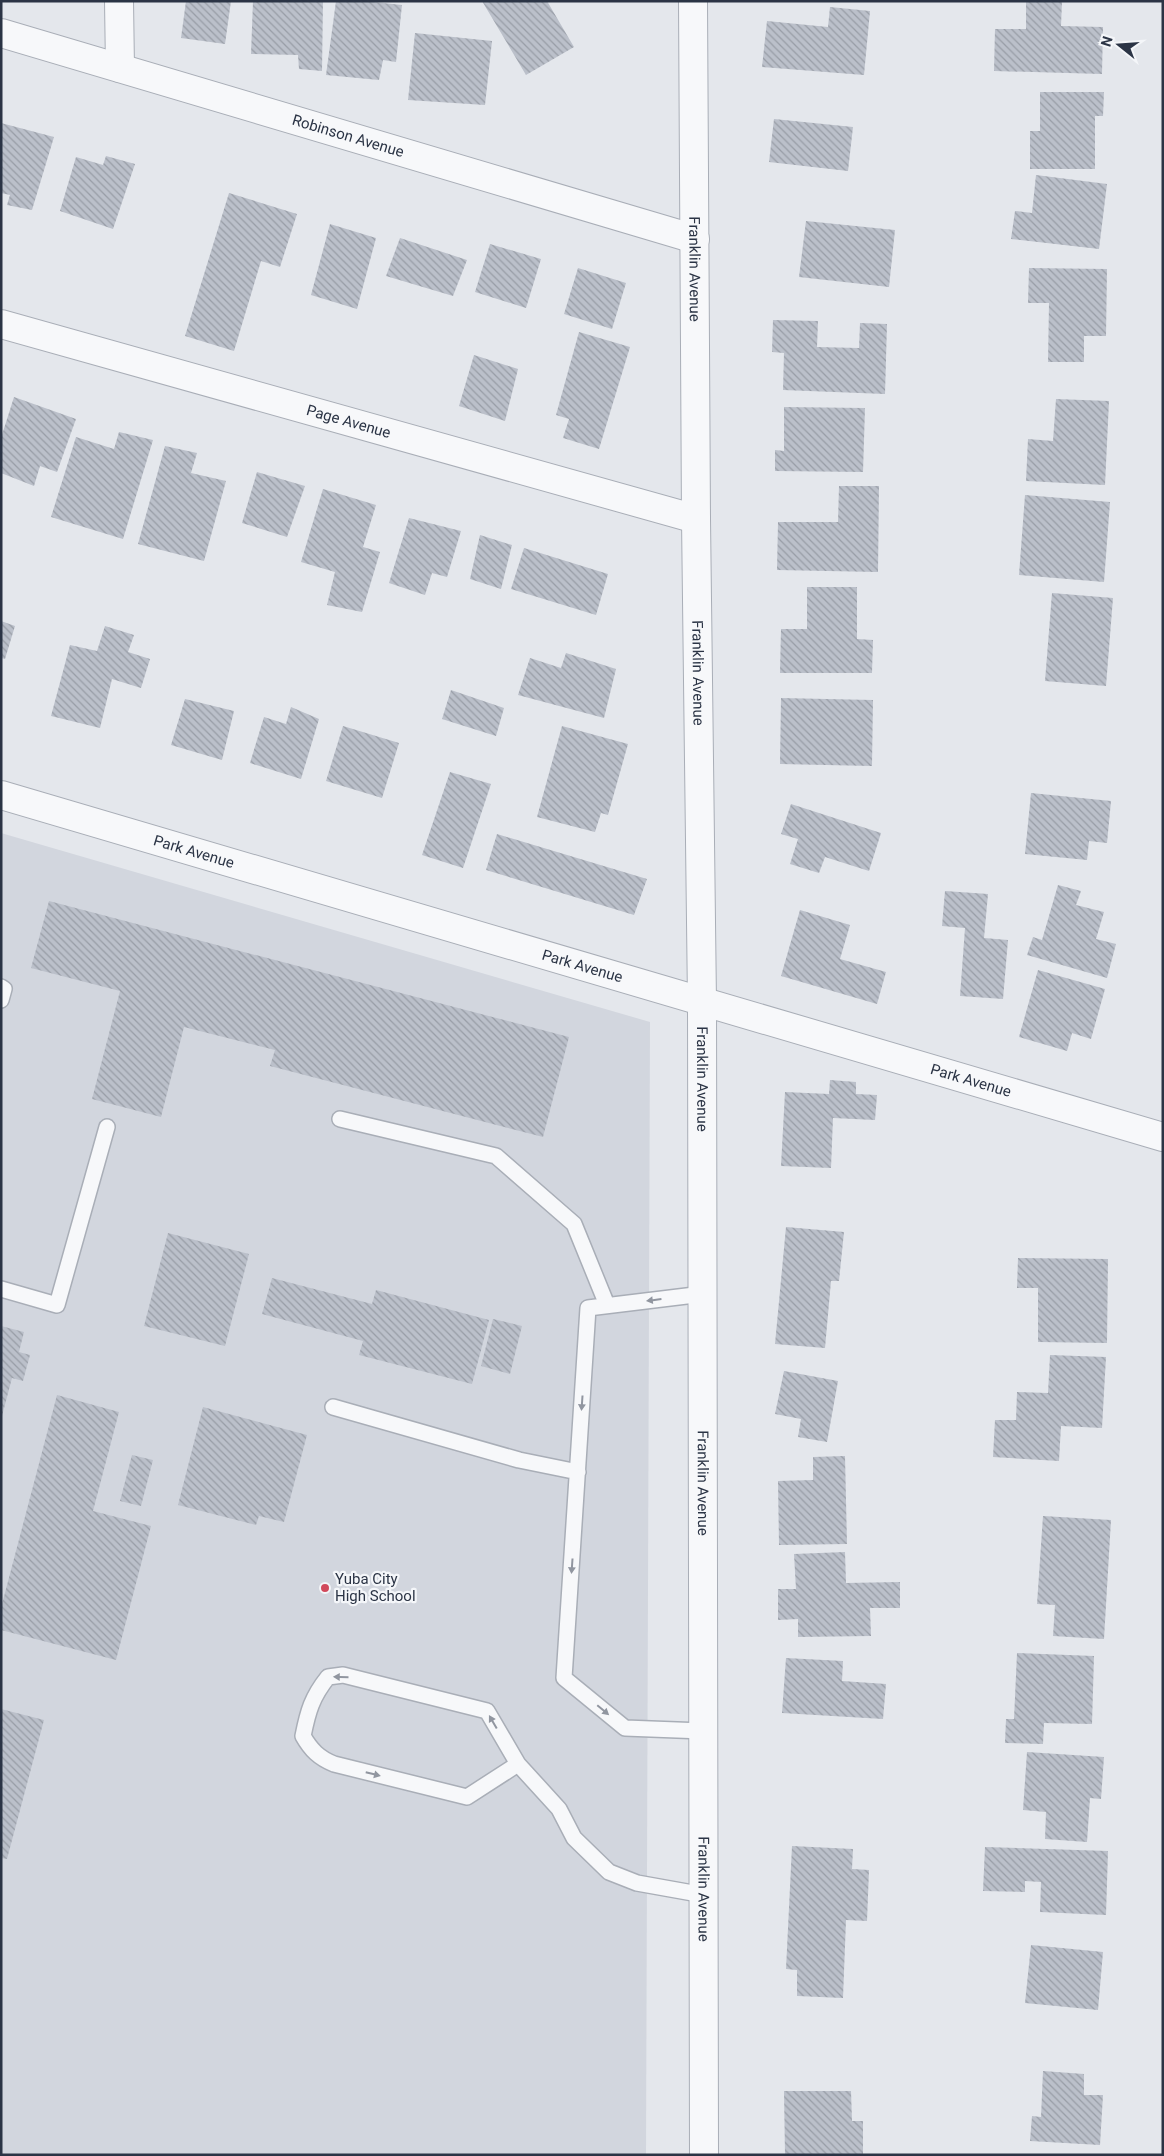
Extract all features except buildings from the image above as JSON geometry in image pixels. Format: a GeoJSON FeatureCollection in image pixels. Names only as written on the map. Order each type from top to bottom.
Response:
{"type":"FeatureCollection","features":[{"type":"Feature","properties":{"kind":"street"},"geometry":{"type":"LineString","coordinates":[[119,1],[120,68]]}},
{"type":"Feature","properties":{"kind":"street","name":"Franklin Avenue"},"geometry":{"type":"LineString","coordinates":[[693,1],[696,519],[702,1002],[704,2155]]}},
{"type":"Feature","properties":{"kind":"street","name":"Robinson Avenue"},"geometry":{"type":"LineString","coordinates":[[1,34],[695,239]]}},
{"type":"Feature","properties":{"kind":"street","name":"Page Avenue"},"geometry":{"type":"LineString","coordinates":[[1,324],[696,519]]}},
{"type":"Feature","properties":{"kind":"street","name":"Park Avenue"},"geometry":{"type":"LineString","coordinates":[[1,795],[1163,1137]]}},
{"type":"Feature","properties":{"kind":"lane"},"geometry":{"type":"LineString","coordinates":[[1,987],[4,989],[1,1000]]}},
{"type":"Feature","properties":{"kind":"lane"},"geometry":{"type":"LineString","coordinates":[[340,1119],[496,1156],[574,1224],[607,1305]]}},
{"type":"Feature","properties":{"kind":"lane"},"geometry":{"type":"LineString","coordinates":[[1,1289],[57,1305],[107,1127]]}},
{"type":"Feature","properties":{"kind":"lane"},"geometry":{"type":"LineString","coordinates":[[702,1294],[588,1308],[564,1678],[625,1728],[703,1730]]}},
{"type":"Feature","properties":{"kind":"lane"},"geometry":{"type":"LineString","coordinates":[[333,1407],[519,1460],[578,1472]]}},
{"type":"Feature","properties":{"kind":"lane"},"geometry":{"type":"LineString","coordinates":[[518,1764],[467,1797],[334,1764],[323,1760],[314,1752],[303,1736],[308,1708],[317,1691],[328,1677],[343,1675],[486,1711],[518,1764],[559,1809],[574,1838],[609,1872],[637,1882],[704,1896]]}},
{"type":"Feature","properties":{"kind":"shaded area","name":"Yuba City High School"},"geometry":{"type":"Polygon","coordinates":[[[1,833],[650,1022],[646,2155],[1,2155],[1,833]]]}},
{"type":"Feature","properties":{"kind":"place","name":"Yuba City High School"},"geometry":{"type":"Point","coordinates":[325,1588]}}]}
